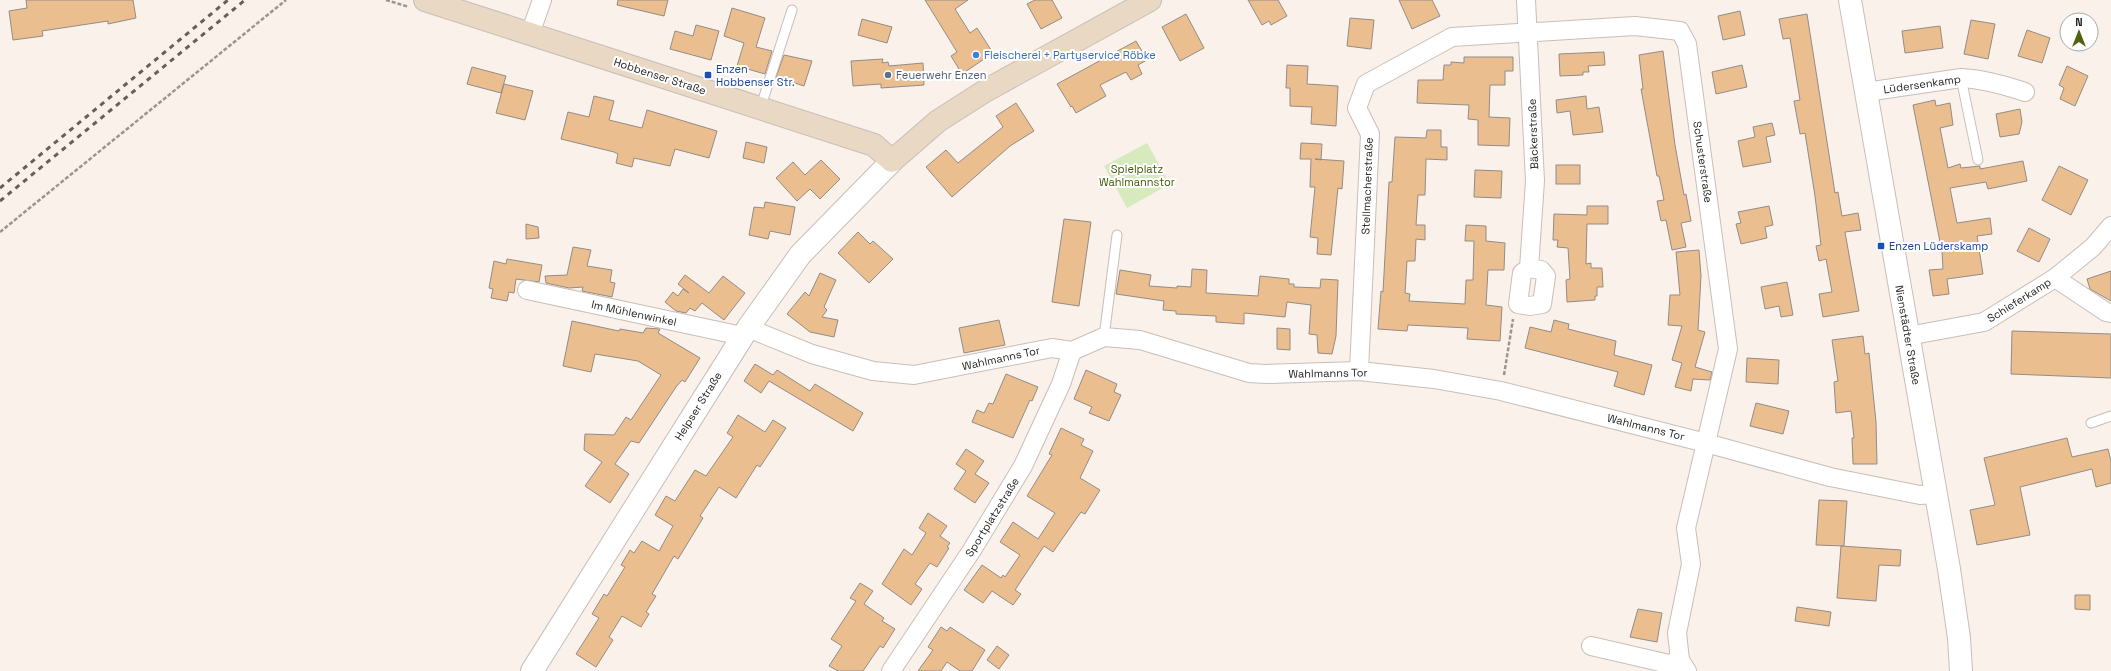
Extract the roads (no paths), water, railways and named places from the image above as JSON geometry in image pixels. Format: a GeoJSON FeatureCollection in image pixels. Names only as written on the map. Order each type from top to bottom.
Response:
{"type":"FeatureCollection","features":[{"type":"Feature","properties":{"kind":"main road","name":"Hobbenser Straße"},"geometry":{"type":"LineString","coordinates":[[424,0],[874,145],[892,161]]}},
{"type":"Feature","properties":{"kind":"main road"},"geometry":{"type":"LineString","coordinates":[[892,161],[938,121],[985,91],[1150,0]]}},
{"type":"Feature","properties":{"kind":"street"},"geometry":{"type":"LineString","coordinates":[[530,34],[542,0]]}},
{"type":"Feature","properties":{"kind":"street","name":"Bäckerstraße"},"geometry":{"type":"LineString","coordinates":[[1526,0],[1529,31],[1535,180],[1528,268],[1522,273],[1518,304],[1530,306],[1542,304],[1546,276],[1541,270],[1528,268]]}},
{"type":"Feature","properties":{"kind":"street","name":"Nienstädter Straße"},"geometry":{"type":"LineString","coordinates":[[1850,0],[1936,494],[1959,638],[1961,671]]}},
{"type":"Feature","properties":{"kind":"street","name":"Schusterstraße"},"geometry":{"type":"LineString","coordinates":[[1529,31],[1634,26],[1680,31],[1687,44],[1728,349],[1706,443]]}},
{"type":"Feature","properties":{"kind":"street","name":"Stellmacherstraße"},"geometry":{"type":"LineString","coordinates":[[1359,371],[1370,134],[1357,108],[1366,84],[1452,37],[1529,31]]}},
{"type":"Feature","properties":{"kind":"street","name":"Lüdersenkamp"},"geometry":{"type":"LineString","coordinates":[[1866,92],[1961,78],[1974,78],[2025,92]]}},
{"type":"Feature","properties":{"kind":"street","name":"Helpser Straße"},"geometry":{"type":"LineString","coordinates":[[532,671],[745,332],[800,255],[892,161]]}},
{"type":"Feature","properties":{"kind":"street","name":"Schieferkamp"},"geometry":{"type":"LineString","coordinates":[[1908,336],[1984,322],[2055,278],[2093,247],[2111,226]]}},
{"type":"Feature","properties":{"kind":"street"},"geometry":{"type":"LineString","coordinates":[[2055,278],[2106,312],[2111,313]]}},
{"type":"Feature","properties":{"kind":"street","name":"Im Mühlenwinkel"},"geometry":{"type":"LineString","coordinates":[[527,290],[745,332]]}},
{"type":"Feature","properties":{"kind":"street","name":"Wahlmanns Tor"},"geometry":{"type":"LineString","coordinates":[[745,332],[812,354],[865,369],[914,375],[1052,348],[1072,351],[1104,337],[1140,340],[1249,372],[1266,374],[1359,371],[1434,379],[1501,391],[1706,443],[1830,477],[1920,495],[1936,494]]}},
{"type":"Feature","properties":{"kind":"street","name":"Sportplatzstraße"},"geometry":{"type":"LineString","coordinates":[[891,671],[972,550],[1023,466],[1061,384],[1072,351]]}},
{"type":"Feature","properties":{"kind":"street"},"geometry":{"type":"LineString","coordinates":[[1591,646],[1669,664],[1683,665],[1677,633],[1691,564],[1686,528],[1706,443]]}},
{"type":"Feature","properties":{"kind":"lane"},"geometry":{"type":"LineString","coordinates":[[760,108],[792,10]]}},
{"type":"Feature","properties":{"kind":"lane"},"geometry":{"type":"LineString","coordinates":[[1961,78],[1978,160]]}},
{"type":"Feature","properties":{"kind":"lane"},"geometry":{"type":"LineString","coordinates":[[1104,337],[1117,235]]}},
{"type":"Feature","properties":{"kind":"lane"},"geometry":{"type":"LineString","coordinates":[[2091,423],[2111,416]]}},
{"type":"Feature","properties":{"kind":"railway"},"geometry":{"type":"LineString","coordinates":[[0,188],[228,0]]}},
{"type":"Feature","properties":{"kind":"railway"},"geometry":{"type":"LineString","coordinates":[[0,201],[245,0]]}},
{"type":"Feature","properties":{"kind":"place","name":"Fleischerei + Partyservice Röbke"},"geometry":{"type":"Point","coordinates":[976,55]}},
{"type":"Feature","properties":{"kind":"place","name":"Enzen Hobbenser Str."},"geometry":{"type":"Point","coordinates":[708,75]}},
{"type":"Feature","properties":{"kind":"place","name":"Feuerwehr Enzen"},"geometry":{"type":"Point","coordinates":[888,75]}},
{"type":"Feature","properties":{"kind":"place","name":"Enzen Lüderskamp"},"geometry":{"type":"Point","coordinates":[1881,246]}},
{"type":"Feature","properties":{"kind":"park label","name":"Spielplatz Wahlmannstor"},"geometry":{"type":"Point","coordinates":[1137,175]}}]}
